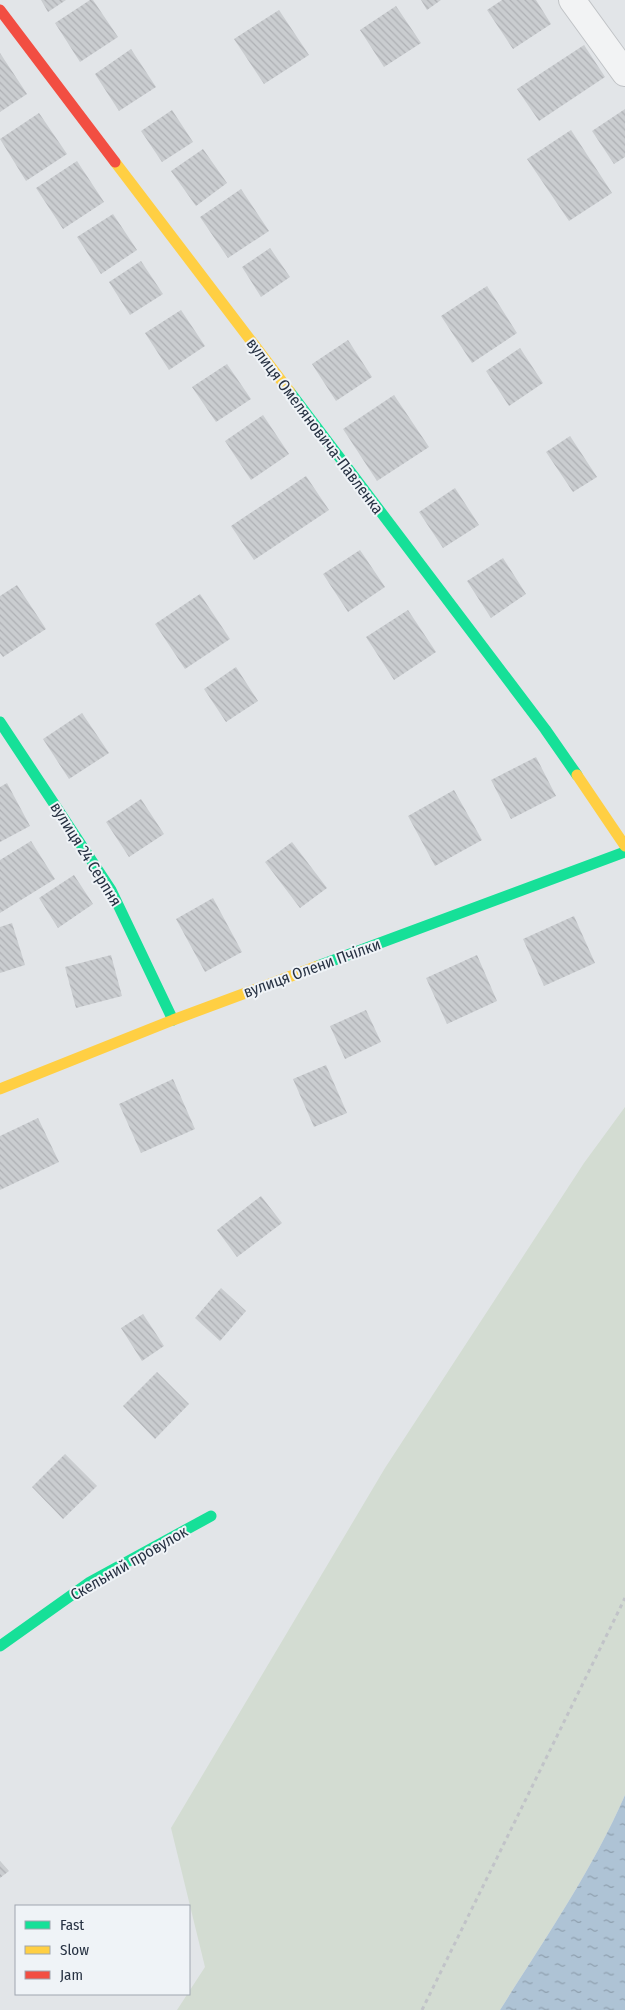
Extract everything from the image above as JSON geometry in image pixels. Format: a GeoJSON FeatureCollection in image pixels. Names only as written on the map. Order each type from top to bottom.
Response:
{"type":"FeatureCollection","features":[{"type":"Feature","properties":{"kind":"street"},"geometry":{"type":"LineString","coordinates":[[572,0],[625,73]]}},
{"type":"Feature","properties":{"kind":"street","name":"вулиця Омеляновича-Павленка"},"geometry":{"type":"LineString","coordinates":[[0,10],[545,729],[625,846]]}},
{"type":"Feature","properties":{"kind":"street","name":"вулиця 24 Серпня"},"geometry":{"type":"LineString","coordinates":[[0,722],[112,890],[173,1020]]}},
{"type":"Feature","properties":{"kind":"street","name":"вулиця Олени Пчілки"},"geometry":{"type":"LineString","coordinates":[[0,1089],[173,1020],[625,852]]}},
{"type":"Feature","properties":{"kind":"street","name":"Скельний провулок"},"geometry":{"type":"LineString","coordinates":[[0,1646],[90,1582],[211,1516]]}},
{"type":"Feature","properties":{"kind":"path"},"geometry":{"type":"LineString","coordinates":[[422,2010],[625,1598]]}},
{"type":"Feature","properties":{"kind":"shaded area"},"geometry":{"type":"Polygon","coordinates":[[[625,1107],[625,1795],[612,1823],[567,1905],[500,2010],[177,2010],[187,1995],[190,1995],[190,1990],[205,1967],[171,1828],[385,1468],[584,1163],[625,1107]]]}},
{"type":"Feature","properties":{"kind":"water"},"geometry":{"type":"Polygon","coordinates":[[[625,1795],[625,2010],[500,2010],[583,1878],[625,1795]]]}},
{"type":"Feature","properties":{"kind":"building"},"geometry":{"type":"Polygon","coordinates":[[[41,0],[66,0],[48,12],[41,0]]]}},
{"type":"Feature","properties":{"kind":"building"},"geometry":{"type":"Polygon","coordinates":[[[90,0],[93,0],[118,37],[80,62],[55,23],[90,0]]]}},
{"type":"Feature","properties":{"kind":"building"},"geometry":{"type":"Polygon","coordinates":[[[421,0],[441,0],[427,10],[421,0]]]}},
{"type":"Feature","properties":{"kind":"building"},"geometry":{"type":"Polygon","coordinates":[[[502,0],[536,0],[551,24],[513,49],[487,10],[502,0]]]}},
{"type":"Feature","properties":{"kind":"building"},"geometry":{"type":"Polygon","coordinates":[[[396,6],[421,43],[384,67],[360,30],[396,6]]]}},
{"type":"Feature","properties":{"kind":"building"},"geometry":{"type":"Polygon","coordinates":[[[279,10],[309,55],[264,84],[234,39],[279,10]]]}},
{"type":"Feature","properties":{"kind":"building"},"geometry":{"type":"Polygon","coordinates":[[[584,45],[605,77],[539,121],[517,89],[584,45]]]}},
{"type":"Feature","properties":{"kind":"building"},"geometry":{"type":"Polygon","coordinates":[[[131,49],[156,87],[119,111],[95,74],[131,49]]]}},
{"type":"Feature","properties":{"kind":"building"},"geometry":{"type":"Polygon","coordinates":[[[0,53],[27,94],[0,112],[0,53]]]}},
{"type":"Feature","properties":{"kind":"building"},"geometry":{"type":"Polygon","coordinates":[[[625,109],[625,157],[614,164],[592,131],[625,109]]]}},
{"type":"Feature","properties":{"kind":"building"},"geometry":{"type":"Polygon","coordinates":[[[172,110],[193,142],[162,162],[141,131],[172,110]]]}},
{"type":"Feature","properties":{"kind":"building"},"geometry":{"type":"Polygon","coordinates":[[[39,113],[67,154],[26,181],[0,139],[39,113]]]}},
{"type":"Feature","properties":{"kind":"building"},"geometry":{"type":"Polygon","coordinates":[[[571,130],[612,193],[569,221],[527,159],[571,130]]]}},
{"type":"Feature","properties":{"kind":"building"},"geometry":{"type":"Polygon","coordinates":[[[203,149],[227,183],[196,206],[171,171],[203,149]]]}},
{"type":"Feature","properties":{"kind":"building"},"geometry":{"type":"Polygon","coordinates":[[[77,161],[104,202],[63,229],[36,188],[77,161]]]}},
{"type":"Feature","properties":{"kind":"building"},"geometry":{"type":"Polygon","coordinates":[[[241,189],[269,231],[228,258],[200,217],[241,189]]]}},
{"type":"Feature","properties":{"kind":"building"},"geometry":{"type":"Polygon","coordinates":[[[113,214],[137,250],[101,274],[77,237],[113,214]]]}},
{"type":"Feature","properties":{"kind":"building"},"geometry":{"type":"Polygon","coordinates":[[[270,248],[290,277],[261,297],[242,267],[270,248]]]}},
{"type":"Feature","properties":{"kind":"building"},"geometry":{"type":"Polygon","coordinates":[[[141,261],[163,294],[130,315],[109,282],[141,261]]]}},
{"type":"Feature","properties":{"kind":"building"},"geometry":{"type":"Polygon","coordinates":[[[487,286],[517,333],[472,363],[441,316],[487,286]]]}},
{"type":"Feature","properties":{"kind":"building"},"geometry":{"type":"Polygon","coordinates":[[[181,310],[205,346],[169,370],[145,333],[181,310]]]}},
{"type":"Feature","properties":{"kind":"building"},"geometry":{"type":"Polygon","coordinates":[[[348,340],[372,377],[336,401],[312,364],[348,340]]]}},
{"type":"Feature","properties":{"kind":"building"},"geometry":{"type":"Polygon","coordinates":[[[520,348],[543,383],[509,406],[486,371],[520,348]]]}},
{"type":"Feature","properties":{"kind":"building"},"geometry":{"type":"Polygon","coordinates":[[[227,364],[251,399],[216,422],[192,387],[227,364]]]}},
{"type":"Feature","properties":{"kind":"building"},"geometry":{"type":"Polygon","coordinates":[[[394,395],[429,447],[377,481],[343,429],[394,395]]]}},
{"type":"Feature","properties":{"kind":"building"},"geometry":{"type":"Polygon","coordinates":[[[263,415],[289,454],[251,480],[225,441],[263,415]]]}},
{"type":"Feature","properties":{"kind":"building"},"geometry":{"type":"Polygon","coordinates":[[[570,436],[597,477],[573,492],[546,452],[570,436]]]}},
{"type":"Feature","properties":{"kind":"building"},"geometry":{"type":"Polygon","coordinates":[[[306,476],[329,510],[254,560],[231,526],[306,476]]]}},
{"type":"Feature","properties":{"kind":"building"},"geometry":{"type":"Polygon","coordinates":[[[455,488],[479,525],[443,548],[419,512],[455,488]]]}},
{"type":"Feature","properties":{"kind":"building"},"geometry":{"type":"Polygon","coordinates":[[[360,550],[385,587],[348,612],[323,574],[360,550]]]}},
{"type":"Feature","properties":{"kind":"building"},"geometry":{"type":"Polygon","coordinates":[[[503,558],[526,594],[491,618],[467,581],[503,558]]]}},
{"type":"Feature","properties":{"kind":"building"},"geometry":{"type":"Polygon","coordinates":[[[17,585],[46,629],[3,657],[0,653],[0,596],[17,585]]]}},
{"type":"Feature","properties":{"kind":"building"},"geometry":{"type":"Polygon","coordinates":[[[200,594],[230,639],[185,669],[155,624],[200,594]]]}},
{"type":"Feature","properties":{"kind":"building"},"geometry":{"type":"Polygon","coordinates":[[[408,610],[436,652],[394,680],[366,637],[408,610]]]}},
{"type":"Feature","properties":{"kind":"building"},"geometry":{"type":"Polygon","coordinates":[[[236,667],[258,701],[226,722],[204,689],[236,667]]]}},
{"type":"Feature","properties":{"kind":"building"},"geometry":{"type":"Polygon","coordinates":[[[82,713],[109,753],[69,779],[43,739],[82,713]]]}},
{"type":"Feature","properties":{"kind":"building"},"geometry":{"type":"Polygon","coordinates":[[[536,757],[556,796],[511,819],[491,780],[536,757]]]}},
{"type":"Feature","properties":{"kind":"building"},"geometry":{"type":"Polygon","coordinates":[[[7,783],[30,826],[0,842],[0,787],[7,783]]]}},
{"type":"Feature","properties":{"kind":"building"},"geometry":{"type":"Polygon","coordinates":[[[454,790],[482,840],[435,866],[408,816],[454,790]]]}},
{"type":"Feature","properties":{"kind":"building"},"geometry":{"type":"Polygon","coordinates":[[[141,799],[164,834],[129,857],[106,822],[141,799]]]}},
{"type":"Feature","properties":{"kind":"building"},"geometry":{"type":"Polygon","coordinates":[[[31,841],[55,879],[0,913],[0,860],[31,841]]]}},
{"type":"Feature","properties":{"kind":"building"},"geometry":{"type":"Polygon","coordinates":[[[292,842],[327,888],[300,908],[265,862],[292,842]]]}},
{"type":"Feature","properties":{"kind":"building"},"geometry":{"type":"Polygon","coordinates":[[[74,875],[93,904],[58,928],[39,898],[74,875]]]}},
{"type":"Feature","properties":{"kind":"building"},"geometry":{"type":"Polygon","coordinates":[[[213,898],[242,952],[205,972],[176,919],[213,898]]]}},
{"type":"Feature","properties":{"kind":"building"},"geometry":{"type":"Polygon","coordinates":[[[574,916],[595,963],[544,986],[523,939],[574,916]]]}},
{"type":"Feature","properties":{"kind":"building"},"geometry":{"type":"Polygon","coordinates":[[[12,923],[25,965],[0,973],[0,927],[12,923]]]}},
{"type":"Feature","properties":{"kind":"building"},"geometry":{"type":"Polygon","coordinates":[[[111,955],[122,996],[76,1008],[65,967],[111,955]]]}},
{"type":"Feature","properties":{"kind":"building"},"geometry":{"type":"Polygon","coordinates":[[[477,955],[497,1001],[447,1024],[426,978],[477,955]]]}},
{"type":"Feature","properties":{"kind":"building"},"geometry":{"type":"Polygon","coordinates":[[[366,1010],[381,1042],[345,1059],[330,1026],[366,1010]]]}},
{"type":"Feature","properties":{"kind":"building"},"geometry":{"type":"Polygon","coordinates":[[[326,1065],[347,1113],[314,1127],[293,1079],[326,1065]]]}},
{"type":"Feature","properties":{"kind":"building"},"geometry":{"type":"Polygon","coordinates":[[[173,1079],[195,1129],[141,1153],[119,1104],[173,1079]]]}},
{"type":"Feature","properties":{"kind":"building"},"geometry":{"type":"Polygon","coordinates":[[[38,1118],[59,1162],[0,1190],[0,1136],[38,1118]]]}},
{"type":"Feature","properties":{"kind":"building"},"geometry":{"type":"Polygon","coordinates":[[[261,1196],[282,1223],[237,1257],[217,1230],[261,1196]]]}},
{"type":"Feature","properties":{"kind":"building"},"geometry":{"type":"Polygon","coordinates":[[[221,1288],[246,1311],[220,1341],[195,1318],[221,1288]]]}},
{"type":"Feature","properties":{"kind":"building"},"geometry":{"type":"Polygon","coordinates":[[[143,1314],[164,1346],[142,1361],[121,1328],[143,1314]]]}},
{"type":"Feature","properties":{"kind":"building"},"geometry":{"type":"Polygon","coordinates":[[[157,1372],[189,1404],[155,1439],[123,1406],[157,1372]]]}},
{"type":"Feature","properties":{"kind":"building"},"geometry":{"type":"Polygon","coordinates":[[[65,1454],[97,1486],[63,1519],[32,1487],[65,1454]]]}},
{"type":"Feature","properties":{"kind":"building"},"geometry":{"type":"Polygon","coordinates":[[[0,1861],[9,1871],[0,1878],[0,1861]]]}},
{"type":"Feature","properties":{"kind":"traffic: fast"},"geometry":{"type":"LineString","coordinates":[[290,392],[545,729],[577,775]]}},
{"type":"Feature","properties":{"kind":"traffic: fast"},"geometry":{"type":"LineString","coordinates":[[0,722],[111,890],[173,1020]]}},
{"type":"Feature","properties":{"kind":"traffic: fast"},"geometry":{"type":"LineString","coordinates":[[318,966],[625,852]]}},
{"type":"Feature","properties":{"kind":"traffic: fast"},"geometry":{"type":"LineString","coordinates":[[0,1646],[90,1582],[211,1516]]}},
{"type":"Feature","properties":{"kind":"traffic: slow"},"geometry":{"type":"LineString","coordinates":[[115,162],[290,392]]}},
{"type":"Feature","properties":{"kind":"traffic: slow"},"geometry":{"type":"LineString","coordinates":[[577,775],[625,846]]}},
{"type":"Feature","properties":{"kind":"traffic: slow"},"geometry":{"type":"LineString","coordinates":[[0,1089],[173,1020],[318,966]]}},
{"type":"Feature","properties":{"kind":"traffic: jam"},"geometry":{"type":"LineString","coordinates":[[0,10],[115,162]]}}]}
